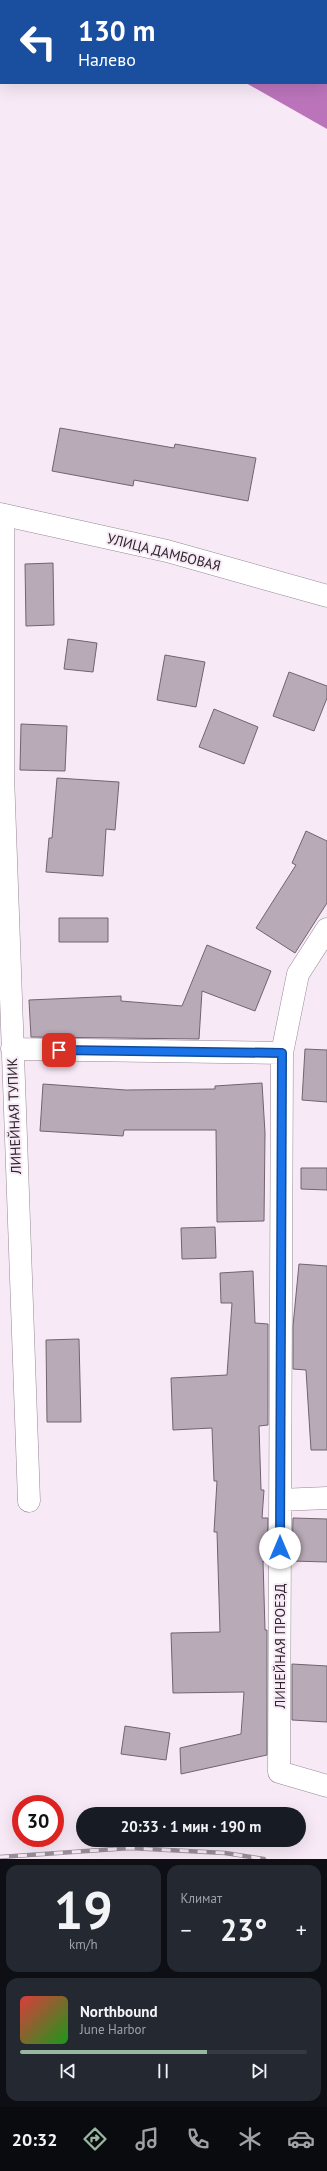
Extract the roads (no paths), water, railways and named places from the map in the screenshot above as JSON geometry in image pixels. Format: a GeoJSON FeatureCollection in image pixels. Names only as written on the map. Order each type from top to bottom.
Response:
{"type":"FeatureCollection","features":[{"type":"Feature","properties":{"kind":"street","name":"УЛИЦА ДАМБОВАЯ"},"geometry":{"type":"LineString","coordinates":[[2,514],[167,551],[327,596]]}},
{"type":"Feature","properties":{"kind":"street","name":"ЛИНЕЙНАЯ ТУПИК"},"geometry":{"type":"LineString","coordinates":[[2,514],[3,775],[29,1501]]}},
{"type":"Feature","properties":{"kind":"street","name":"ЛИНЕЙНАЯ ПРОЕЗД"},"geometry":{"type":"LineString","coordinates":[[327,929],[298,974],[282,1053],[279,1772],[327,1786]]}},
{"type":"Feature","properties":{"kind":"street"},"geometry":{"type":"LineString","coordinates":[[12,1049],[282,1053]]}},
{"type":"Feature","properties":{"kind":"street"},"geometry":{"type":"LineString","coordinates":[[280,1500],[327,1498]]}},
{"type":"Feature","properties":{"kind":"railway"},"geometry":{"type":"LineString","coordinates":[[0,1857],[130,1848],[225,1853],[264,1859]]}}]}
